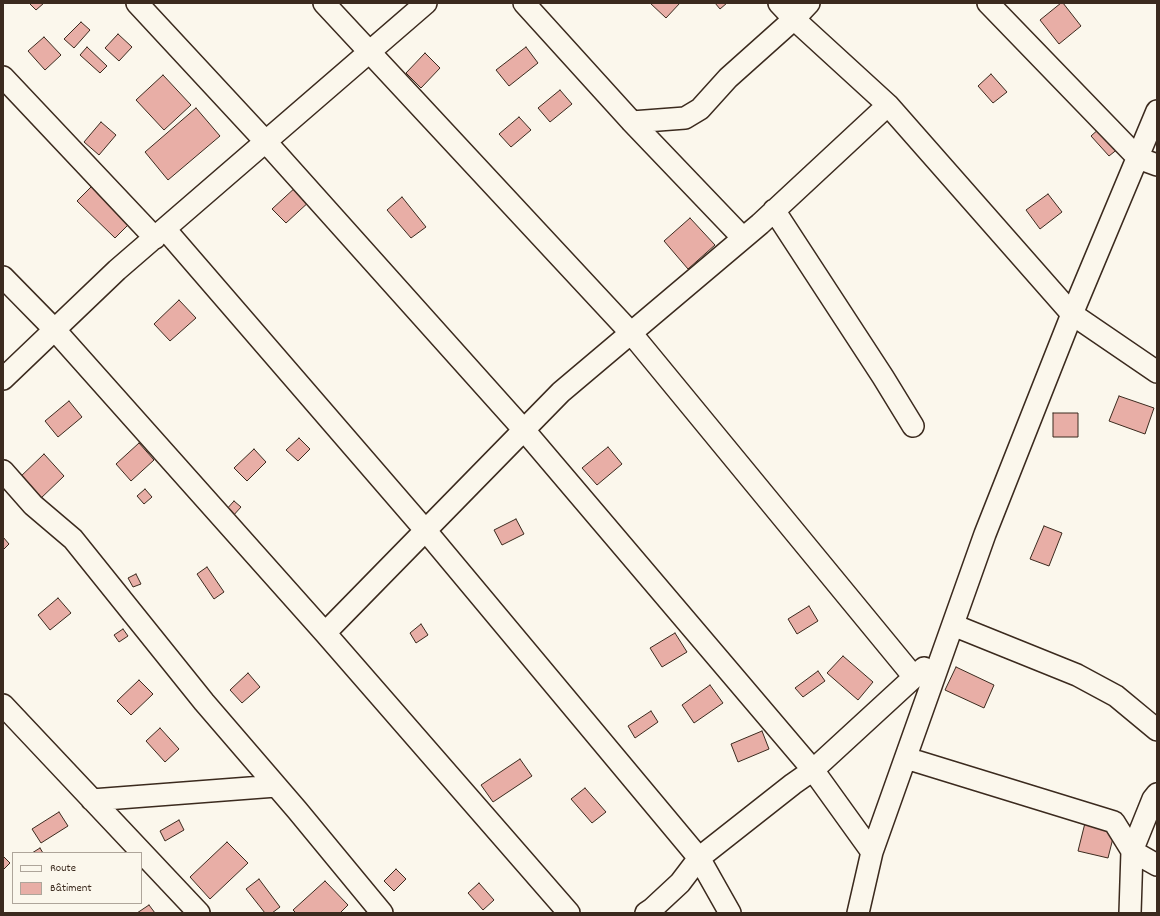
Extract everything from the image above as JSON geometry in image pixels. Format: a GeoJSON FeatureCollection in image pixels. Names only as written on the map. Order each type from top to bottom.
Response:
{"type":"FeatureCollection","features":[{"type":"Feature","properties":{"kind":"street"},"geometry":{"type":"LineString","coordinates":[[137,3],[266,142],[524,430],[813,770],[872,852]]}},
{"type":"Feature","properties":{"kind":"street"},"geometry":{"type":"LineString","coordinates":[[324,3],[631,333],[914,677]]}},
{"type":"Feature","properties":{"kind":"street"},"geometry":{"type":"LineString","coordinates":[[3,379],[117,270],[426,3]]}},
{"type":"Feature","properties":{"kind":"street"},"geometry":{"type":"LineString","coordinates":[[524,3],[632,122],[743,238]]}},
{"type":"Feature","properties":{"kind":"street"},"geometry":{"type":"LineString","coordinates":[[779,3],[794,19],[888,104],[1072,314],[1157,372]]}},
{"type":"Feature","properties":{"kind":"street"},"geometry":{"type":"LineString","coordinates":[[632,122],[685,118],[700,109],[728,78],[794,19],[809,3]]}},
{"type":"Feature","properties":{"kind":"street"},"geometry":{"type":"LineString","coordinates":[[988,3],[1138,158],[1157,166]]}},
{"type":"Feature","properties":{"kind":"street"},"geometry":{"type":"LineString","coordinates":[[3,77],[160,233],[426,531],[699,858],[730,913]]}},
{"type":"Feature","properties":{"kind":"street"},"geometry":{"type":"LineString","coordinates":[[326,633],[562,392],[743,238],[888,104]]}},
{"type":"Feature","properties":{"kind":"street"},"geometry":{"type":"LineString","coordinates":[[862,912],[872,852],[985,534],[1072,314],[1157,111]]}},
{"type":"Feature","properties":{"kind":"street"},"geometry":{"type":"LineString","coordinates":[[774,210],[883,377],[913,426]]}},
{"type":"Feature","properties":{"kind":"street"},"geometry":{"type":"LineString","coordinates":[[3,277],[54,329],[326,633],[569,913]]}},
{"type":"Feature","properties":{"kind":"street"},"geometry":{"type":"LineString","coordinates":[[3,472],[33,505],[73,540],[204,702],[382,913]]}},
{"type":"Feature","properties":{"kind":"street"},"geometry":{"type":"LineString","coordinates":[[953,625],[1076,675],[1116,696],[1157,730]]}},
{"type":"Feature","properties":{"kind":"street"},"geometry":{"type":"LineString","coordinates":[[646,913],[680,882],[699,858],[813,770],[944,649]]}},
{"type":"Feature","properties":{"kind":"street"},"geometry":{"type":"LineString","coordinates":[[3,705],[141,852]]}},
{"type":"Feature","properties":{"kind":"street"},"geometry":{"type":"LineString","coordinates":[[906,758],[1114,822],[1132,851],[1157,866]]}},
{"type":"Feature","properties":{"kind":"street"},"geometry":{"type":"LineString","coordinates":[[92,800],[276,786]]}},
{"type":"Feature","properties":{"kind":"street"},"geometry":{"type":"LineString","coordinates":[[1130,913],[1132,851],[1153,799],[1157,794]]}},
{"type":"Feature","properties":{"kind":"street"},"geometry":{"type":"LineString","coordinates":[[142,853],[199,913]]}},
{"type":"Feature","properties":{"kind":"building"},"geometry":{"type":"Polygon","coordinates":[[[29,3],[44,3],[36,10],[29,3]]]}},
{"type":"Feature","properties":{"kind":"building"},"geometry":{"type":"Polygon","coordinates":[[[650,3],[680,3],[666,18],[650,3]]]}},
{"type":"Feature","properties":{"kind":"building"},"geometry":{"type":"Polygon","coordinates":[[[715,3],[727,3],[720,9],[715,3]]]}},
{"type":"Feature","properties":{"kind":"building"},"geometry":{"type":"Polygon","coordinates":[[[1063,3],[1081,26],[1059,44],[1040,20],[1063,3]]]}},
{"type":"Feature","properties":{"kind":"building"},"geometry":{"type":"Polygon","coordinates":[[[81,22],[90,30],[74,48],[64,39],[81,22]]]}},
{"type":"Feature","properties":{"kind":"building"},"geometry":{"type":"Polygon","coordinates":[[[118,34],[132,47],[119,61],[105,48],[118,34]]]}},
{"type":"Feature","properties":{"kind":"building"},"geometry":{"type":"Polygon","coordinates":[[[44,37],[61,55],[45,70],[28,51],[44,37]]]}},
{"type":"Feature","properties":{"kind":"building"},"geometry":{"type":"Polygon","coordinates":[[[87,47],[107,66],[100,73],[80,55],[87,47]]]}},
{"type":"Feature","properties":{"kind":"building"},"geometry":{"type":"Polygon","coordinates":[[[526,47],[538,63],[509,86],[496,70],[526,47]]]}},
{"type":"Feature","properties":{"kind":"building"},"geometry":{"type":"Polygon","coordinates":[[[425,53],[440,68],[421,88],[406,73],[425,53]]]}},
{"type":"Feature","properties":{"kind":"building"},"geometry":{"type":"Polygon","coordinates":[[[991,74],[1007,92],[993,103],[978,86],[991,74]]]}},
{"type":"Feature","properties":{"kind":"building"},"geometry":{"type":"Polygon","coordinates":[[[163,75],[191,105],[164,130],[136,100],[163,75]]]}},
{"type":"Feature","properties":{"kind":"building"},"geometry":{"type":"Polygon","coordinates":[[[560,90],[572,104],[550,122],[538,108],[560,90]]]}},
{"type":"Feature","properties":{"kind":"building"},"geometry":{"type":"Polygon","coordinates":[[[196,108],[220,136],[168,180],[145,152],[196,108]]]}},
{"type":"Feature","properties":{"kind":"building"},"geometry":{"type":"Polygon","coordinates":[[[519,117],[531,130],[511,147],[499,134],[519,117]]]}},
{"type":"Feature","properties":{"kind":"building"},"geometry":{"type":"Polygon","coordinates":[[[101,122],[116,135],[99,155],[84,142],[101,122]]]}},
{"type":"Feature","properties":{"kind":"building"},"geometry":{"type":"Polygon","coordinates":[[[1100,128],[1119,148],[1109,156],[1091,136],[1100,128]]]}},
{"type":"Feature","properties":{"kind":"building"},"geometry":{"type":"Polygon","coordinates":[[[95,183],[133,220],[115,238],[77,201],[95,183]]]}},
{"type":"Feature","properties":{"kind":"building"},"geometry":{"type":"Polygon","coordinates":[[[297,186],[311,200],[286,223],[272,209],[297,186]]]}},
{"type":"Feature","properties":{"kind":"building"},"geometry":{"type":"Polygon","coordinates":[[[1048,194],[1062,212],[1040,229],[1026,210],[1048,194]]]}},
{"type":"Feature","properties":{"kind":"building"},"geometry":{"type":"Polygon","coordinates":[[[402,197],[426,227],[411,238],[387,210],[402,197]]]}},
{"type":"Feature","properties":{"kind":"building"},"geometry":{"type":"Polygon","coordinates":[[[690,218],[715,245],[688,269],[664,241],[690,218]]]}},
{"type":"Feature","properties":{"kind":"building"},"geometry":{"type":"Polygon","coordinates":[[[179,300],[196,318],[170,341],[154,324],[179,300]]]}},
{"type":"Feature","properties":{"kind":"building"},"geometry":{"type":"Polygon","coordinates":[[[1119,396],[1154,408],[1145,434],[1109,421],[1119,396]]]}},
{"type":"Feature","properties":{"kind":"building"},"geometry":{"type":"Polygon","coordinates":[[[69,401],[82,417],[58,437],[45,421],[69,401]]]}},
{"type":"Feature","properties":{"kind":"building"},"geometry":{"type":"Polygon","coordinates":[[[1053,413],[1078,413],[1078,437],[1053,437],[1053,413]]]}},
{"type":"Feature","properties":{"kind":"building"},"geometry":{"type":"Polygon","coordinates":[[[299,438],[310,449],[298,461],[286,450],[299,438]]]}},
{"type":"Feature","properties":{"kind":"building"},"geometry":{"type":"Polygon","coordinates":[[[139,443],[154,460],[131,481],[116,464],[139,443]]]}},
{"type":"Feature","properties":{"kind":"building"},"geometry":{"type":"Polygon","coordinates":[[[608,447],[622,464],[597,485],[582,468],[608,447]]]}},
{"type":"Feature","properties":{"kind":"building"},"geometry":{"type":"Polygon","coordinates":[[[254,449],[266,462],[247,481],[234,468],[254,449]]]}},
{"type":"Feature","properties":{"kind":"building"},"geometry":{"type":"Polygon","coordinates":[[[44,454],[64,476],[39,500],[18,479],[44,454]]]}},
{"type":"Feature","properties":{"kind":"building"},"geometry":{"type":"Polygon","coordinates":[[[145,489],[152,497],[144,504],[137,496],[145,489]]]}},
{"type":"Feature","properties":{"kind":"building"},"geometry":{"type":"Polygon","coordinates":[[[234,501],[241,507],[232,517],[225,511],[234,501]]]}},
{"type":"Feature","properties":{"kind":"building"},"geometry":{"type":"Polygon","coordinates":[[[516,519],[524,534],[502,545],[494,530],[516,519]]]}},
{"type":"Feature","properties":{"kind":"building"},"geometry":{"type":"Polygon","coordinates":[[[1044,526],[1062,533],[1049,566],[1030,559],[1044,526]]]}},
{"type":"Feature","properties":{"kind":"building"},"geometry":{"type":"Polygon","coordinates":[[[3,537],[9,544],[3,550],[3,537]]]}},
{"type":"Feature","properties":{"kind":"building"},"geometry":{"type":"Polygon","coordinates":[[[207,567],[224,592],[214,599],[197,574],[207,567]]]}},
{"type":"Feature","properties":{"kind":"building"},"geometry":{"type":"Polygon","coordinates":[[[136,574],[141,584],[133,587],[128,578],[136,574]]]}},
{"type":"Feature","properties":{"kind":"building"},"geometry":{"type":"Polygon","coordinates":[[[58,598],[71,613],[50,630],[38,615],[58,598]]]}},
{"type":"Feature","properties":{"kind":"building"},"geometry":{"type":"Polygon","coordinates":[[[809,606],[818,621],[797,634],[788,619],[809,606]]]}},
{"type":"Feature","properties":{"kind":"building"},"geometry":{"type":"Polygon","coordinates":[[[421,624],[428,635],[416,643],[410,633],[421,624]]]}},
{"type":"Feature","properties":{"kind":"building"},"geometry":{"type":"Polygon","coordinates":[[[123,629],[128,636],[119,642],[114,635],[123,629]]]}},
{"type":"Feature","properties":{"kind":"building"},"geometry":{"type":"Polygon","coordinates":[[[675,633],[687,652],[662,667],[650,648],[675,633]]]}},
{"type":"Feature","properties":{"kind":"building"},"geometry":{"type":"Polygon","coordinates":[[[843,656],[873,682],[858,700],[827,673],[843,656]]]}},
{"type":"Feature","properties":{"kind":"building"},"geometry":{"type":"Polygon","coordinates":[[[956,667],[994,685],[984,708],[945,690],[956,667]]]}},
{"type":"Feature","properties":{"kind":"building"},"geometry":{"type":"Polygon","coordinates":[[[818,671],[825,681],[803,697],[795,688],[818,671]]]}},
{"type":"Feature","properties":{"kind":"building"},"geometry":{"type":"Polygon","coordinates":[[[248,673],[260,687],[242,703],[230,690],[248,673]]]}},
{"type":"Feature","properties":{"kind":"building"},"geometry":{"type":"Polygon","coordinates":[[[139,680],[153,694],[131,715],[117,701],[139,680]]]}},
{"type":"Feature","properties":{"kind":"building"},"geometry":{"type":"Polygon","coordinates":[[[710,685],[723,703],[694,723],[682,705],[710,685]]]}},
{"type":"Feature","properties":{"kind":"building"},"geometry":{"type":"Polygon","coordinates":[[[651,711],[658,722],[635,738],[628,726],[651,711]]]}},
{"type":"Feature","properties":{"kind":"building"},"geometry":{"type":"Polygon","coordinates":[[[160,728],[179,749],[165,762],[146,741],[160,728]]]}},
{"type":"Feature","properties":{"kind":"building"},"geometry":{"type":"Polygon","coordinates":[[[762,731],[769,749],[738,762],[731,744],[762,731]]]}},
{"type":"Feature","properties":{"kind":"building"},"geometry":{"type":"Polygon","coordinates":[[[520,759],[532,776],[493,802],[481,785],[520,759]]]}},
{"type":"Feature","properties":{"kind":"building"},"geometry":{"type":"Polygon","coordinates":[[[585,788],[606,812],[592,823],[571,799],[585,788]]]}},
{"type":"Feature","properties":{"kind":"building"},"geometry":{"type":"Polygon","coordinates":[[[59,812],[68,826],[41,843],[32,829],[59,812]]]}},
{"type":"Feature","properties":{"kind":"building"},"geometry":{"type":"Polygon","coordinates":[[[1086,819],[1116,826],[1108,858],[1078,851],[1086,819]]]}},
{"type":"Feature","properties":{"kind":"building"},"geometry":{"type":"Polygon","coordinates":[[[179,820],[184,830],[165,841],[160,831],[179,820]]]}},
{"type":"Feature","properties":{"kind":"building"},"geometry":{"type":"Polygon","coordinates":[[[227,842],[248,863],[210,899],[190,877],[227,842]]]}},
{"type":"Feature","properties":{"kind":"building"},"geometry":{"type":"Polygon","coordinates":[[[40,848],[42,852],[34,852],[40,848]]]}},
{"type":"Feature","properties":{"kind":"building"},"geometry":{"type":"Polygon","coordinates":[[[3,856],[10,863],[3,870],[3,856]]]}},
{"type":"Feature","properties":{"kind":"building"},"geometry":{"type":"Polygon","coordinates":[[[396,869],[406,879],[394,891],[384,881],[396,869]]]}},
{"type":"Feature","properties":{"kind":"building"},"geometry":{"type":"Polygon","coordinates":[[[259,879],[280,907],[272,913],[265,913],[246,889],[259,879]]]}},
{"type":"Feature","properties":{"kind":"building"},"geometry":{"type":"Polygon","coordinates":[[[325,881],[348,905],[340,913],[296,913],[293,910],[325,881]]]}},
{"type":"Feature","properties":{"kind":"building"},"geometry":{"type":"Polygon","coordinates":[[[479,883],[494,900],[483,910],[468,893],[479,883]]]}},
{"type":"Feature","properties":{"kind":"building"},"geometry":{"type":"Polygon","coordinates":[[[149,905],[155,913],[137,913],[149,905]]]}}]}
